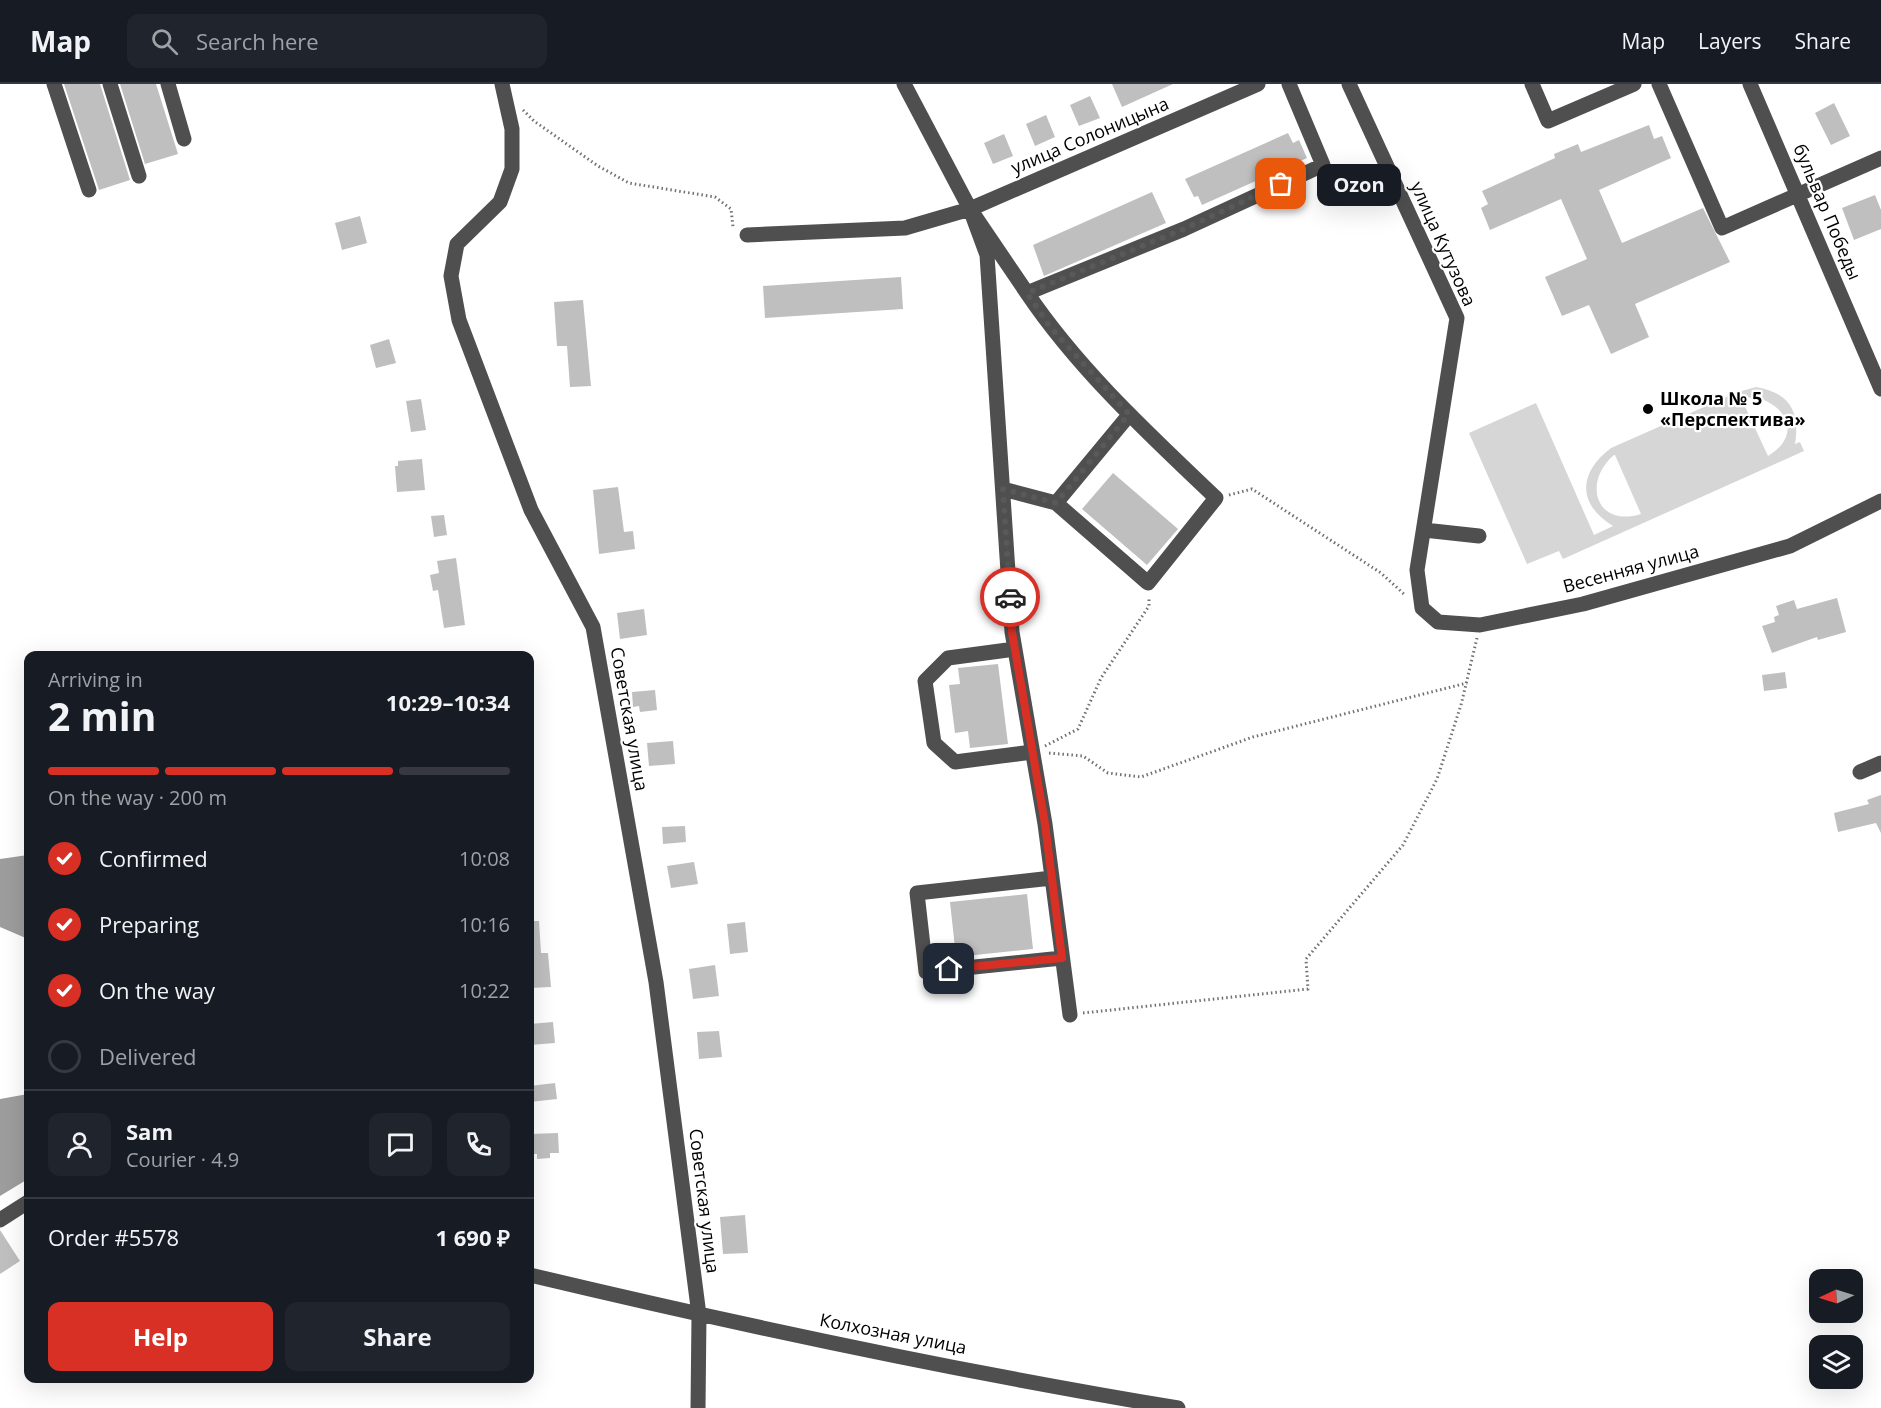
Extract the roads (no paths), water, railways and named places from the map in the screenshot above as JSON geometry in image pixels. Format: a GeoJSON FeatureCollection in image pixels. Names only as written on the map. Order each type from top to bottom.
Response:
{"type":"FeatureCollection","features":[{"type":"Feature","properties":{"kind":"street"},"geometry":{"type":"LineString","coordinates":[[54,84],[89,190]]}},
{"type":"Feature","properties":{"kind":"street"},"geometry":{"type":"LineString","coordinates":[[110,84],[139,176]]}},
{"type":"Feature","properties":{"kind":"street"},"geometry":{"type":"LineString","coordinates":[[168,84],[184,139]]}},
{"type":"Feature","properties":{"kind":"street"},"geometry":{"type":"LineString","coordinates":[[904,84],[970,209],[1050,327],[1129,414],[1216,498],[1148,583],[1056,503],[1003,489]]}},
{"type":"Feature","properties":{"kind":"street","name":"улица Солоницына"},"geometry":{"type":"LineString","coordinates":[[747,235],[905,228],[970,209],[1258,84]]}},
{"type":"Feature","properties":{"kind":"street"},"geometry":{"type":"LineString","coordinates":[[1027,293],[1184,229],[1323,165],[1289,84]]}},
{"type":"Feature","properties":{"kind":"street","name":"улица Кутузова"},"geometry":{"type":"LineString","coordinates":[[1349,84],[1457,318],[1417,570],[1422,608]]}},
{"type":"Feature","properties":{"kind":"street"},"geometry":{"type":"LineString","coordinates":[[1532,84],[1548,121],[1634,84]]}},
{"type":"Feature","properties":{"kind":"street"},"geometry":{"type":"LineString","coordinates":[[1659,84],[1722,228],[1881,158]]}},
{"type":"Feature","properties":{"kind":"street","name":"бульвар Победы"},"geometry":{"type":"LineString","coordinates":[[1750,84],[1881,389]]}},
{"type":"Feature","properties":{"kind":"street","name":"Советская улица"},"geometry":{"type":"LineString","coordinates":[[503,87],[512,129],[512,169],[500,202],[457,244],[451,276],[459,320],[531,510],[593,627],[656,982],[699,1315],[698,1408]]}},
{"type":"Feature","properties":{"kind":"street"},"geometry":{"type":"LineString","coordinates":[[970,209],[987,255],[1015,650],[1052,878],[1070,1015]]}},
{"type":"Feature","properties":{"kind":"street"},"geometry":{"type":"LineString","coordinates":[[1056,503],[1129,414]]}},
{"type":"Feature","properties":{"kind":"street","name":"Весенняя улица"},"geometry":{"type":"LineString","coordinates":[[1422,608],[1438,622],[1480,625],[1583,604],[1790,546],[1881,501]]}},
{"type":"Feature","properties":{"kind":"street"},"geometry":{"type":"LineString","coordinates":[[1424,530],[1479,536]]}},
{"type":"Feature","properties":{"kind":"street"},"geometry":{"type":"LineString","coordinates":[[1015,650],[948,658],[925,681],[934,743],[955,762],[1032,752]]}},
{"type":"Feature","properties":{"kind":"street"},"geometry":{"type":"LineString","coordinates":[[1860,772],[1881,763]]}},
{"type":"Feature","properties":{"kind":"street"},"geometry":{"type":"LineString","coordinates":[[1052,878],[917,893],[927,972],[1062,958]]}},
{"type":"Feature","properties":{"kind":"street"},"geometry":{"type":"LineString","coordinates":[[0,1220],[24,1205]]}},
{"type":"Feature","properties":{"kind":"street","name":"Колхозная улица"},"geometry":{"type":"LineString","coordinates":[[534,1276],[699,1315],[1081,1392],[1178,1408]]}},
{"type":"Feature","properties":{"kind":"place","name":"Ozon"},"geometry":{"type":"Point","coordinates":[1281,184]}},
{"type":"Feature","properties":{"kind":"place","name":"Школа № 5 «Перспектива»"},"geometry":{"type":"Point","coordinates":[1648,409]}}]}
